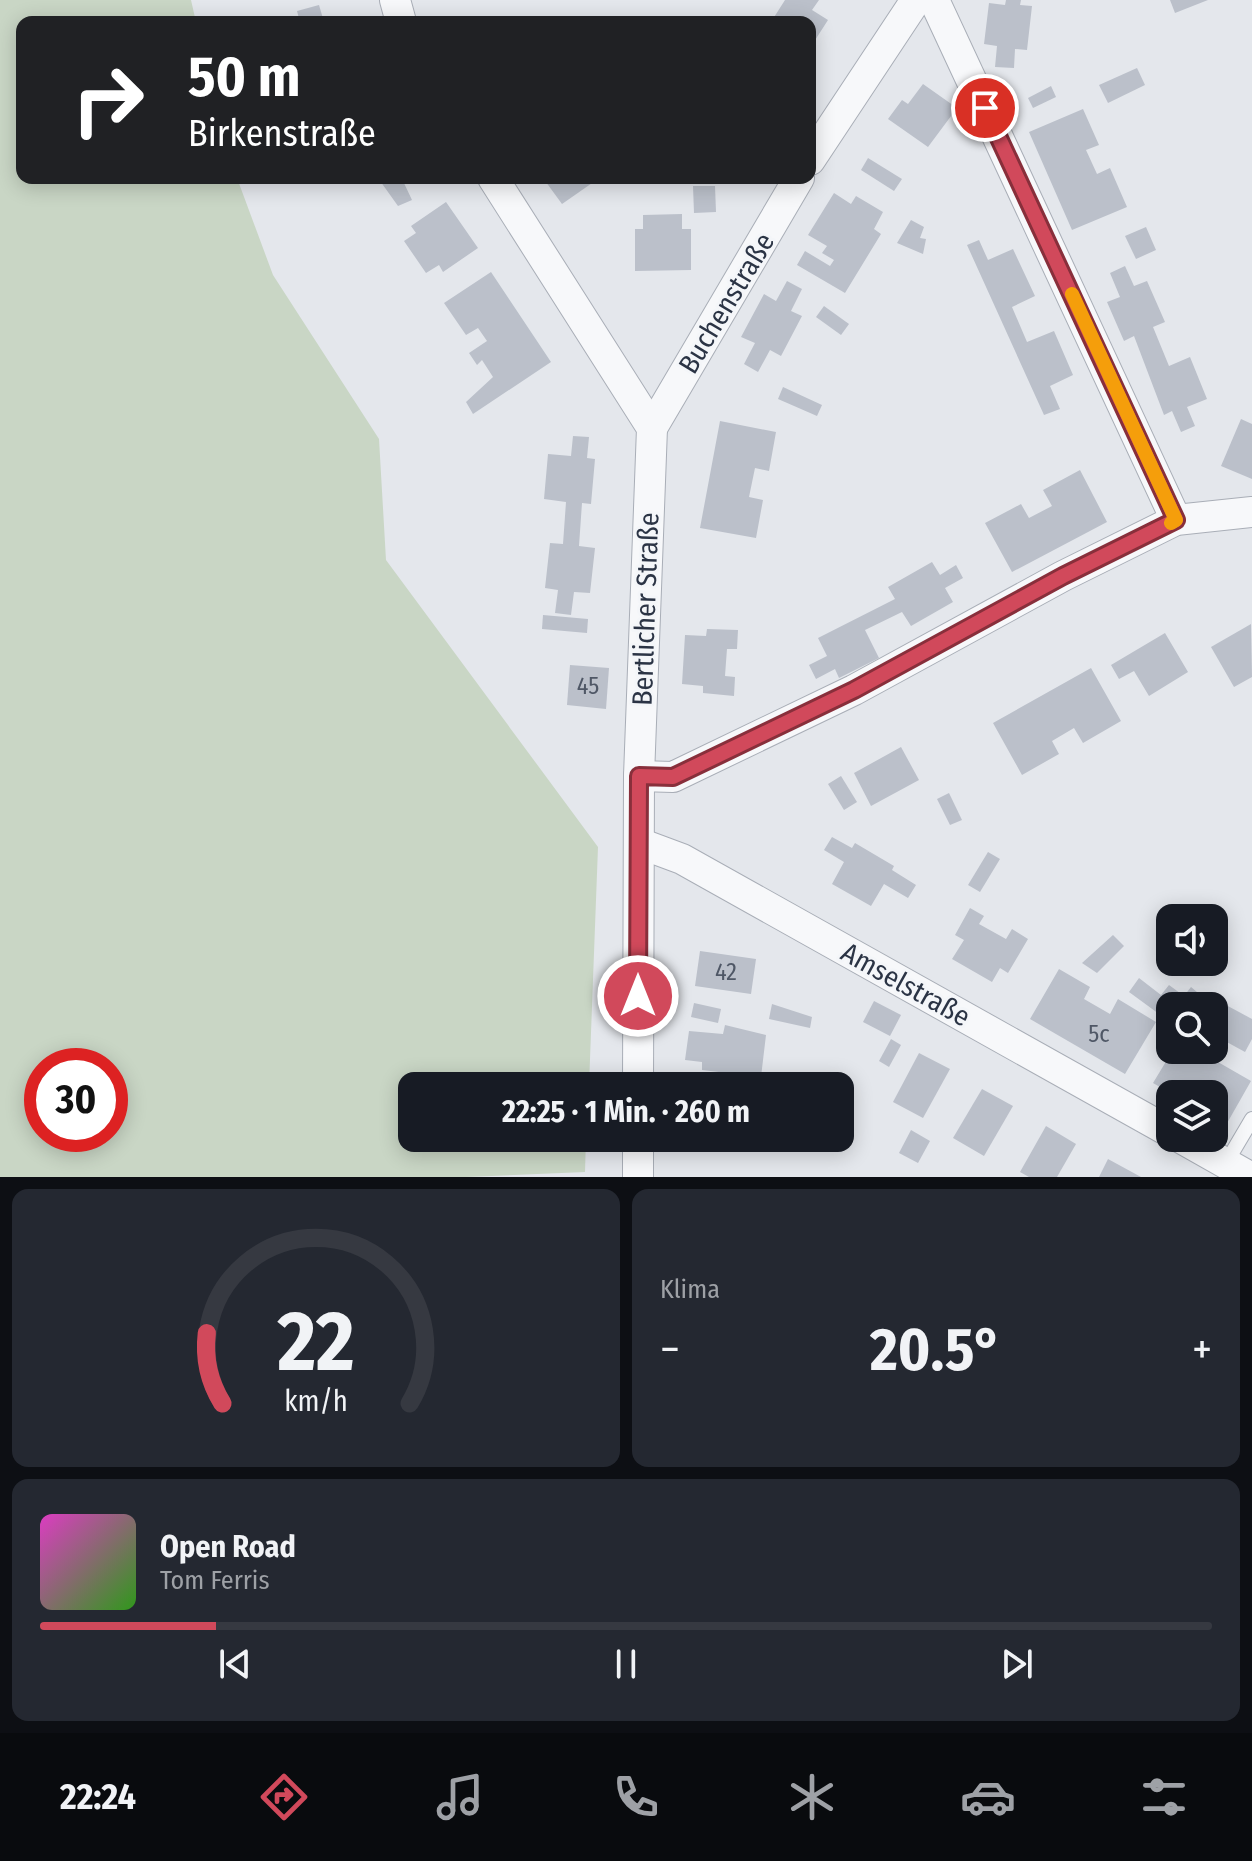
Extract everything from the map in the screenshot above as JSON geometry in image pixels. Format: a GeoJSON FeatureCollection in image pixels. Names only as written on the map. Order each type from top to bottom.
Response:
{"type":"FeatureCollection","features":[{"type":"Feature","properties":{"kind":"street"},"geometry":{"type":"LineString","coordinates":[[816,151],[916,0]]}},
{"type":"Feature","properties":{"kind":"street"},"geometry":{"type":"LineString","coordinates":[[934,0],[1176,520]]}},
{"type":"Feature","properties":{"kind":"street"},"geometry":{"type":"LineString","coordinates":[[497,184],[652,428]]}},
{"type":"Feature","properties":{"kind":"street","name":"Buchenstraße"},"geometry":{"type":"LineString","coordinates":[[652,428],[795,184]]}},
{"type":"Feature","properties":{"kind":"street","name":"Bertlicher Straße"},"geometry":{"type":"LineString","coordinates":[[638,1072],[639,776],[652,428]]}},
{"type":"Feature","properties":{"kind":"street"},"geometry":{"type":"LineString","coordinates":[[639,776],[673,777],[854,690],[1063,576],[1176,520],[1252,512]]}},
{"type":"Feature","properties":{"kind":"street","name":"Amselstraße"},"geometry":{"type":"LineString","coordinates":[[639,843],[682,859],[1156,1124]]}},
{"type":"Feature","properties":{"kind":"street"},"geometry":{"type":"LineString","coordinates":[[638,1152],[638,1177]]}},
{"type":"Feature","properties":{"kind":"street"},"geometry":{"type":"LineString","coordinates":[[1206,1152],[1238,1170]]}},
{"type":"Feature","properties":{"kind":"lane"},"geometry":{"type":"LineString","coordinates":[[1238,1170],[1252,1119]]}},
{"type":"Feature","properties":{"kind":"green space"},"geometry":{"type":"Polygon","coordinates":[[[0,0],[191,0],[195,16],[16,16],[16,184],[239,184],[273,275],[379,439],[386,560],[598,847],[590,1072],[398,1072],[398,1152],[586,1152],[585,1172],[466,1177],[0,1177],[0,0]]]}},
{"type":"Feature","properties":{"kind":"building"},"geometry":{"type":"Polygon","coordinates":[[[785,0],[819,0],[812,10],[828,20],[816,39],[816,16],[775,16],[785,0]]]}},
{"type":"Feature","properties":{"kind":"building"},"geometry":{"type":"Polygon","coordinates":[[[1006,0],[1021,0],[1020,5],[1032,6],[1027,50],[1015,49],[1014,68],[995,67],[997,46],[984,44],[989,3],[1005,5],[1006,0]]]}},
{"type":"Feature","properties":{"kind":"building"},"geometry":{"type":"Polygon","coordinates":[[[1170,0],[1208,0],[1175,13],[1170,0]]]}},
{"type":"Feature","properties":{"kind":"building"},"geometry":{"type":"Polygon","coordinates":[[[319,5],[322,16],[298,16],[297,11],[319,5]]]}},
{"type":"Feature","properties":{"kind":"building"},"geometry":{"type":"Polygon","coordinates":[[[1137,68],[1145,85],[1108,103],[1099,85],[1137,68]]]}},
{"type":"Feature","properties":{"kind":"building"},"geometry":{"type":"Polygon","coordinates":[[[923,84],[957,108],[928,147],[888,119],[902,100],[908,104],[923,84]]]}},
{"type":"Feature","properties":{"kind":"building"},"geometry":{"type":"Polygon","coordinates":[[[1051,86],[1056,97],[1033,108],[1028,98],[1051,86]]]}},
{"type":"Feature","properties":{"kind":"building"},"geometry":{"type":"Polygon","coordinates":[[[1083,109],[1099,145],[1086,150],[1097,174],[1110,168],[1127,207],[1072,230],[1029,132],[1083,109]]]}},
{"type":"Feature","properties":{"kind":"building"},"geometry":{"type":"Polygon","coordinates":[[[868,158],[902,179],[894,191],[861,170],[868,158]]]}},
{"type":"Feature","properties":{"kind":"building"},"geometry":{"type":"Polygon","coordinates":[[[382,184],[404,184],[412,200],[398,206],[382,184]]]}},
{"type":"Feature","properties":{"kind":"building"},"geometry":{"type":"Polygon","coordinates":[[[547,184],[591,184],[562,204],[547,184]]]}},
{"type":"Feature","properties":{"kind":"building"},"geometry":{"type":"Polygon","coordinates":[[[693,186],[715,186],[716,212],[694,213],[693,186]]]}},
{"type":"Feature","properties":{"kind":"building"},"geometry":{"type":"Polygon","coordinates":[[[834,193],[851,204],[856,196],[883,212],[874,229],[881,234],[845,293],[797,265],[805,251],[830,266],[834,260],[822,253],[827,246],[808,235],[834,193]]]}},
{"type":"Feature","properties":{"kind":"building"},"geometry":{"type":"Polygon","coordinates":[[[446,202],[478,248],[443,272],[439,265],[426,273],[404,241],[416,233],[411,226],[446,202]]]}},
{"type":"Feature","properties":{"kind":"building"},"geometry":{"type":"Polygon","coordinates":[[[682,214],[682,229],[691,229],[691,270],[635,271],[635,229],[643,229],[643,215],[682,214]]]}},
{"type":"Feature","properties":{"kind":"building"},"geometry":{"type":"Polygon","coordinates":[[[911,220],[924,227],[920,238],[926,239],[923,254],[897,243],[911,220]]]}},
{"type":"Feature","properties":{"kind":"building"},"geometry":{"type":"Polygon","coordinates":[[[1146,227],[1156,250],[1136,259],[1125,236],[1146,227]]]}},
{"type":"Feature","properties":{"kind":"building"},"geometry":{"type":"Polygon","coordinates":[[[979,240],[988,260],[1013,249],[1035,296],[1012,307],[1027,342],[1054,331],[1073,375],[1050,386],[1060,409],[1044,415],[967,245],[979,240]]]}},
{"type":"Feature","properties":{"kind":"building"},"geometry":{"type":"Polygon","coordinates":[[[1125,266],[1134,286],[1147,281],[1165,322],[1153,327],[1169,366],[1190,357],[1207,399],[1187,407],[1195,426],[1181,432],[1172,411],[1164,415],[1134,336],[1124,341],[1107,302],[1120,297],[1110,273],[1125,266]]]}},
{"type":"Feature","properties":{"kind":"building"},"geometry":{"type":"Polygon","coordinates":[[[491,272],[551,362],[473,414],[466,402],[493,377],[482,360],[477,365],[469,353],[487,341],[478,328],[466,335],[444,303],[491,272]]]}},
{"type":"Feature","properties":{"kind":"building"},"geometry":{"type":"Polygon","coordinates":[[[787,281],[802,289],[791,311],[802,316],[781,356],[770,350],[758,372],[744,364],[755,343],[741,337],[764,294],[776,301],[787,281]]]}},
{"type":"Feature","properties":{"kind":"building"},"geometry":{"type":"Polygon","coordinates":[[[824,306],[849,324],[841,335],[816,317],[824,306]]]}},
{"type":"Feature","properties":{"kind":"building"},"geometry":{"type":"Polygon","coordinates":[[[783,387],[822,405],[817,416],[778,399],[783,387]]]}},
{"type":"Feature","properties":{"kind":"building"},"geometry":{"type":"Polygon","coordinates":[[[1241,419],[1252,424],[1252,479],[1221,466],[1241,419]]]}},
{"type":"Feature","properties":{"kind":"building"},"geometry":{"type":"Polygon","coordinates":[[[720,421],[776,432],[769,471],[755,468],[749,497],[763,500],[756,538],[700,528],[720,421]]]}},
{"type":"Feature","properties":{"kind":"building"},"geometry":{"type":"Polygon","coordinates":[[[573,436],[589,437],[587,458],[595,459],[591,504],[582,503],[579,546],[595,548],[590,593],[574,592],[571,615],[555,613],[558,590],[545,588],[550,543],[563,544],[566,502],[544,499],[548,454],[571,456],[573,436]]]}},
{"type":"Feature","properties":{"kind":"building"},"geometry":{"type":"Polygon","coordinates":[[[1080,470],[1107,522],[1012,572],[985,523],[1021,504],[1029,518],[1052,506],[1043,490],[1080,470]]]}},
{"type":"Feature","properties":{"kind":"building"},"geometry":{"type":"Polygon","coordinates":[[[932,562],[940,575],[956,565],[963,578],[945,588],[953,602],[911,626],[902,612],[865,630],[879,658],[839,678],[835,669],[816,679],[809,665],[827,656],[818,638],[895,599],[888,587],[932,562]]]}},
{"type":"Feature","properties":{"kind":"building"},"geometry":{"type":"Polygon","coordinates":[[[543,615],[588,619],[587,633],[542,629],[543,615]]]}},
{"type":"Feature","properties":{"kind":"building"},"geometry":{"type":"Polygon","coordinates":[[[1251,624],[1252,677],[1234,687],[1211,647],[1251,624]]]}},
{"type":"Feature","properties":{"kind":"building"},"geometry":{"type":"Polygon","coordinates":[[[707,629],[738,630],[737,649],[727,649],[725,676],[735,677],[734,696],[703,693],[703,686],[682,684],[685,635],[706,636],[707,629]]]}},
{"type":"Feature","properties":{"kind":"building"},"geometry":{"type":"Polygon","coordinates":[[[1165,633],[1188,672],[1149,696],[1134,671],[1119,679],[1111,665],[1165,633]]]}},
{"type":"Feature","properties":{"kind":"building"},"geometry":{"type":"Polygon","coordinates":[[[570,665],[609,668],[606,709],[567,705],[570,665]]]}},
{"type":"Feature","properties":{"kind":"building"},"geometry":{"type":"Polygon","coordinates":[[[1091,668],[1121,721],[1083,743],[1074,728],[1052,741],[1059,754],[1022,775],[993,723],[1091,668]]]}},
{"type":"Feature","properties":{"kind":"building"},"geometry":{"type":"Polygon","coordinates":[[[901,747],[919,780],[871,806],[854,773],[901,747]]]}},
{"type":"Feature","properties":{"kind":"building"},"geometry":{"type":"Polygon","coordinates":[[[841,776],[857,802],[844,810],[828,784],[841,776]]]}},
{"type":"Feature","properties":{"kind":"building"},"geometry":{"type":"Polygon","coordinates":[[[949,793],[962,820],[950,825],[937,799],[949,793]]]}},
{"type":"Feature","properties":{"kind":"building"},"geometry":{"type":"Polygon","coordinates":[[[832,837],[852,848],[855,843],[894,866],[892,870],[916,885],[908,898],[884,884],[871,906],[832,884],[844,862],[824,850],[832,837]]]}},
{"type":"Feature","properties":{"kind":"building"},"geometry":{"type":"Polygon","coordinates":[[[988,852],[1000,859],[980,892],[968,885],[988,852]]]}},
{"type":"Feature","properties":{"kind":"building"},"geometry":{"type":"Polygon","coordinates":[[[970,908],[984,916],[979,924],[1006,939],[1012,929],[1028,939],[1008,973],[1000,968],[992,982],[952,959],[964,940],[955,935],[970,908]]]}},
{"type":"Feature","properties":{"kind":"building"},"geometry":{"type":"Polygon","coordinates":[[[1113,935],[1124,946],[1097,973],[1082,963],[1113,935]]]}},
{"type":"Feature","properties":{"kind":"building"},"geometry":{"type":"Polygon","coordinates":[[[700,951],[756,959],[751,994],[695,986],[700,951]]]}},
{"type":"Feature","properties":{"kind":"building"},"geometry":{"type":"Polygon","coordinates":[[[1059,969],[1090,987],[1084,999],[1110,1014],[1118,999],[1156,1022],[1125,1074],[1030,1019],[1059,969]]]}},
{"type":"Feature","properties":{"kind":"building"},"geometry":{"type":"Polygon","coordinates":[[[1139,978],[1157,992],[1156,1012],[1129,992],[1139,978]]]}},
{"type":"Feature","properties":{"kind":"building"},"geometry":{"type":"Polygon","coordinates":[[[1169,985],[1179,992],[1163,992],[1169,985]]]}},
{"type":"Feature","properties":{"kind":"building"},"geometry":{"type":"Polygon","coordinates":[[[874,1001],[901,1015],[890,1036],[863,1022],[874,1001]]]}},
{"type":"Feature","properties":{"kind":"building"},"geometry":{"type":"Polygon","coordinates":[[[694,1003],[721,1009],[718,1023],[691,1017],[694,1003]]]}},
{"type":"Feature","properties":{"kind":"building"},"geometry":{"type":"Polygon","coordinates":[[[772,1004],[812,1017],[810,1028],[769,1019],[772,1004]]]}},
{"type":"Feature","properties":{"kind":"building"},"geometry":{"type":"Polygon","coordinates":[[[1228,1006],[1252,1019],[1252,1039],[1245,1052],[1228,1043],[1228,1006]]]}},
{"type":"Feature","properties":{"kind":"building"},"geometry":{"type":"Polygon","coordinates":[[[725,1025],[766,1035],[762,1072],[702,1070],[702,1062],[685,1060],[689,1031],[723,1034],[725,1025]]]}},
{"type":"Feature","properties":{"kind":"building"},"geometry":{"type":"Polygon","coordinates":[[[891,1039],[901,1045],[889,1067],[879,1061],[891,1039]]]}},
{"type":"Feature","properties":{"kind":"building"},"geometry":{"type":"Polygon","coordinates":[[[919,1053],[950,1069],[923,1118],[893,1102],[919,1053]]]}},
{"type":"Feature","properties":{"kind":"building"},"geometry":{"type":"Polygon","coordinates":[[[1165,1064],[1221,1064],[1251,1081],[1228,1121],[1228,1080],[1156,1080],[1156,1085],[1153,1083],[1165,1064]]]}},
{"type":"Feature","properties":{"kind":"building"},"geometry":{"type":"Polygon","coordinates":[[[982,1089],[1013,1106],[984,1156],[953,1138],[982,1089]]]}},
{"type":"Feature","properties":{"kind":"building"},"geometry":{"type":"Polygon","coordinates":[[[1046,1126],[1076,1144],[1057,1177],[1029,1177],[1020,1172],[1046,1126]]]}},
{"type":"Feature","properties":{"kind":"building"},"geometry":{"type":"Polygon","coordinates":[[[911,1130],[930,1141],[918,1163],[899,1153],[911,1130]]]}},
{"type":"Feature","properties":{"kind":"building"},"geometry":{"type":"Polygon","coordinates":[[[1108,1159],[1141,1177],[1099,1177],[1108,1159]]]}},
{"type":"Feature","properties":{"kind":"slow traffic"},"geometry":{"type":"LineString","coordinates":[[1072,294],[1176,520],[1171,523]]}},
{"type":"Feature","properties":{"kind":"route"},"geometry":{"type":"LineString","coordinates":[[638,996],[639,776],[673,777],[854,690],[1063,576],[1176,520],[985,108]]}}]}
